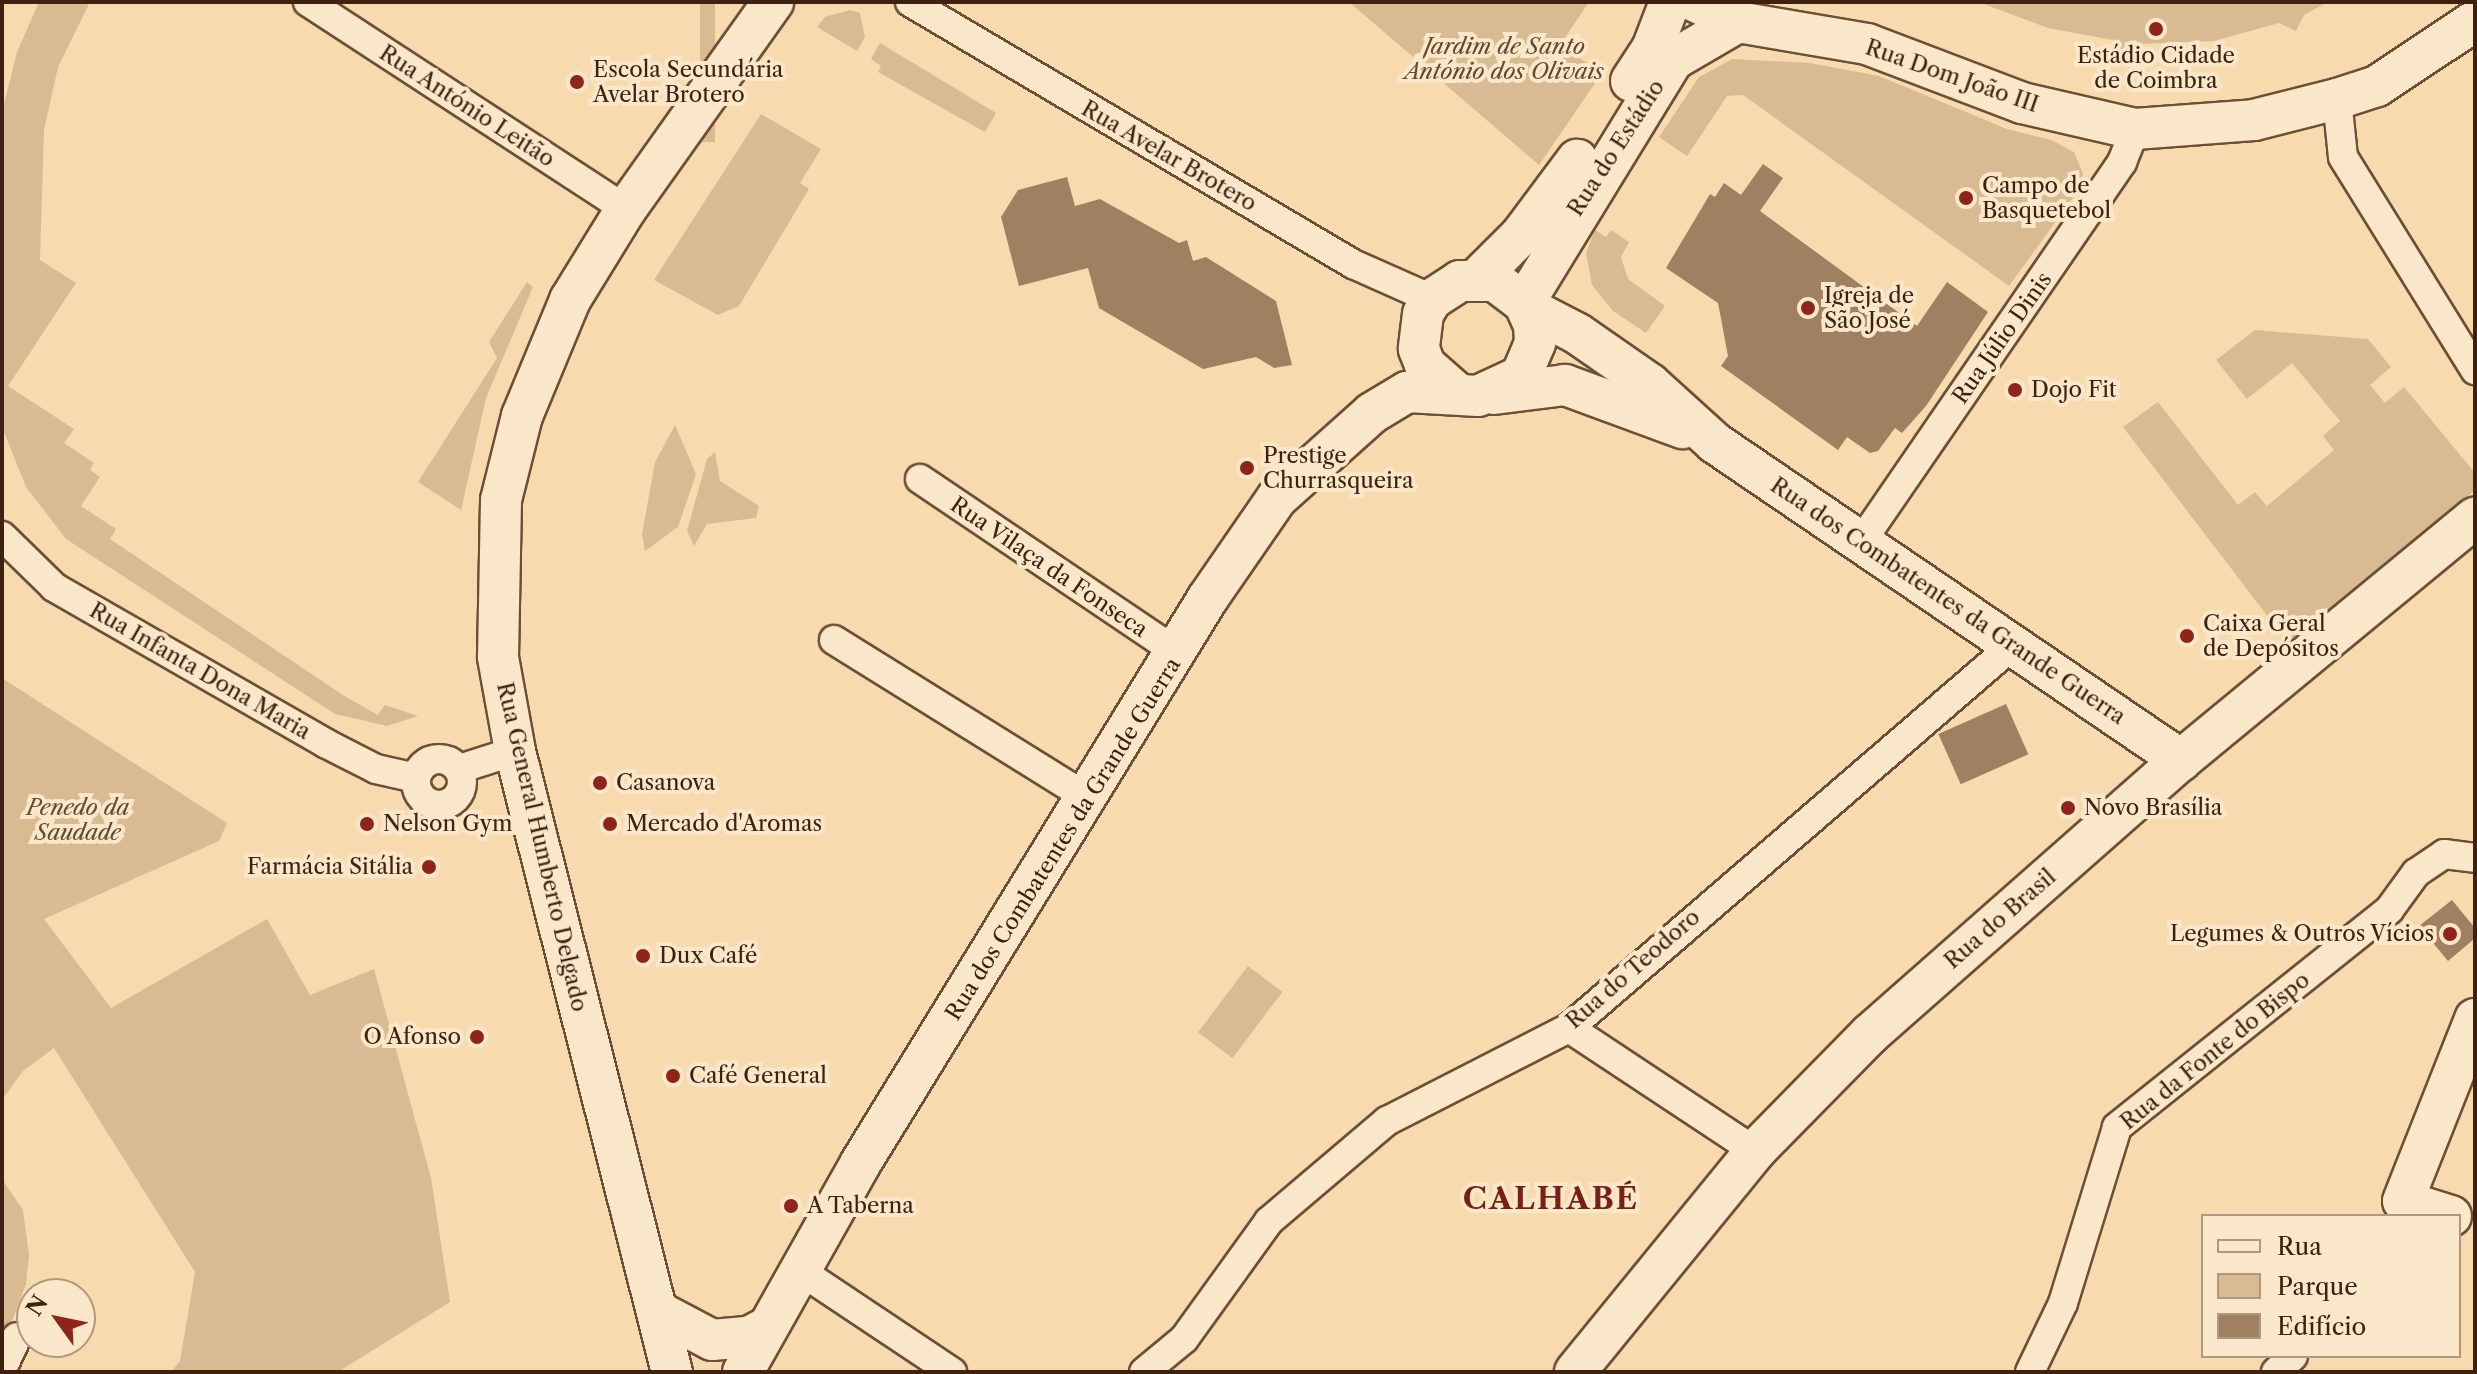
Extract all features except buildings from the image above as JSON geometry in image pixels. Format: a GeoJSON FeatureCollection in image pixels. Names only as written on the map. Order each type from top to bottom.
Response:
{"type":"FeatureCollection","features":[{"type":"Feature","properties":{"kind":"main road","name":"Rua General Humberto Delgado"},"geometry":{"type":"LineString","coordinates":[[674,1372],[515,751],[498,657],[501,500],[522,416],[570,300],[626,209],[773,2]]}},
{"type":"Feature","properties":{"kind":"main road","name":"Rua do Estádio"},"geometry":{"type":"LineString","coordinates":[[1477,279],[1551,199],[1652,49],[1670,2]]}},
{"type":"Feature","properties":{"kind":"main road","name":"Rua Dom João III"},"geometry":{"type":"LineString","coordinates":[[1696,2],[1738,22],[1867,44],[2022,103],[2135,129],[2254,120],[2337,99],[2377,86],[2466,39]]}},
{"type":"Feature","properties":{"kind":"main road","name":"Rua do Estádio"},"geometry":{"type":"LineString","coordinates":[[1526,306],[1673,60],[1738,22]]}},
{"type":"Feature","properties":{"kind":"main road"},"geometry":{"type":"LineString","coordinates":[[1477,279],[1511,290],[1526,306],[1534,325],[1531,361],[1514,382],[1474,394],[1436,379],[1419,349],[1423,314],[1432,299],[1460,281],[1477,279]]}},
{"type":"Feature","properties":{"kind":"main road","name":"Rua dos Combatentes da Grande Guerra"},"geometry":{"type":"LineString","coordinates":[[1526,306],[1650,384],[1715,443],[2181,760]]}},
{"type":"Feature","properties":{"kind":"main road","name":"Rua dos Combatentes da Grande Guerra"},"geometry":{"type":"LineString","coordinates":[[743,1372],[799,1270],[1179,654],[1208,598],[1277,498],[1317,457],[1407,392],[1474,394],[1565,385],[1612,398],[1715,443]]}},
{"type":"Feature","properties":{"kind":"main road","name":"Rua do Brasil"},"geometry":{"type":"LineString","coordinates":[[1575,1372],[1755,1151],[1893,1013],[2181,760],[2475,518]]}},
{"type":"Feature","properties":{"kind":"main road"},"geometry":{"type":"LineString","coordinates":[[2437,1214],[2401,1209],[2475,1019]]}},
{"type":"Feature","properties":{"kind":"main road"},"geometry":{"type":"LineString","coordinates":[[657,1311],[712,1340],[764,1329]]}},
{"type":"Feature","properties":{"kind":"main road"},"geometry":{"type":"LineString","coordinates":[[674,1372],[702,1358],[726,1372]]}},
{"type":"Feature","properties":{"kind":"street","name":"Rua António Leitão"},"geometry":{"type":"LineString","coordinates":[[308,2],[626,209]]}},
{"type":"Feature","properties":{"kind":"street","name":"Rua Avelar Brotero"},"geometry":{"type":"LineString","coordinates":[[910,2],[1353,264],[1432,299]]}},
{"type":"Feature","properties":{"kind":"street"},"geometry":{"type":"LineString","coordinates":[[2337,99],[2343,157],[2475,370]]}},
{"type":"Feature","properties":{"kind":"street","name":"Rua Júlio Dinis"},"geometry":{"type":"LineString","coordinates":[[1861,542],[2122,162],[2135,129]]}},
{"type":"Feature","properties":{"kind":"street","name":"Rua Vilaça da Fonseca"},"geometry":{"type":"LineString","coordinates":[[920,479],[1179,654]]}},
{"type":"Feature","properties":{"kind":"street","name":"Rua Infanta Dona Maria"},"geometry":{"type":"LineString","coordinates":[[2,536],[54,587],[325,743],[376,769],[416,778]]}},
{"type":"Feature","properties":{"kind":"street"},"geometry":{"type":"LineString","coordinates":[[834,640],[1089,799]]}},
{"type":"Feature","properties":{"kind":"street","name":"Rua do Teodoro"},"geometry":{"type":"LineString","coordinates":[[1144,1372],[1184,1339],[1269,1221],[1387,1121],[1569,1028],[2013,645]]}},
{"type":"Feature","properties":{"kind":"street"},"geometry":{"type":"LineString","coordinates":[[459,769],[461,790],[446,805],[424,800],[416,778],[424,765],[438,759],[459,769],[515,751]]}},
{"type":"Feature","properties":{"kind":"street","name":"Rua da Fonte do Bispo"},"geometry":{"type":"LineString","coordinates":[[2030,1372],[2063,1303],[2117,1127],[2389,910],[2416,873],[2444,854],[2475,858]]}},
{"type":"Feature","properties":{"kind":"street"},"geometry":{"type":"LineString","coordinates":[[1569,1028],[1755,1151]]}},
{"type":"Feature","properties":{"kind":"street"},"geometry":{"type":"LineString","coordinates":[[799,1270],[952,1372]]}},
{"type":"Feature","properties":{"kind":"street"},"geometry":{"type":"LineString","coordinates":[[2,1369],[16,1339]]}},
{"type":"Feature","properties":{"kind":"street"},"geometry":{"type":"LineString","coordinates":[[2276,1372],[2291,1358]]}},
{"type":"Feature","properties":{"kind":"green space"},"geometry":{"type":"Polygon","coordinates":[[[39,2],[90,2],[58,67],[44,130],[40,260],[76,283],[8,386],[74,429],[64,443],[94,463],[90,470],[100,477],[81,506],[116,529],[110,539],[346,697],[378,715],[385,705],[418,716],[387,726],[335,714],[66,539],[26,487],[2,427],[2,112],[17,52],[39,2]]]}},
{"type":"Feature","properties":{"kind":"green space"},"geometry":{"type":"Polygon","coordinates":[[[700,2],[715,2],[715,142],[700,142],[700,2]]]}},
{"type":"Feature","properties":{"kind":"green space","name":"Jardim de Santo António dos Olivais"},"geometry":{"type":"Polygon","coordinates":[[[1349,2],[1589,2],[1560,45],[1602,73],[1539,165],[1349,2]]]}},
{"type":"Feature","properties":{"kind":"green space","name":"Estádio Cidade de Coimbra"},"geometry":{"type":"Polygon","coordinates":[[[2328,2],[2304,15],[2296,31],[2279,23],[2214,41],[2138,44],[2125,56],[2115,52],[2113,40],[2048,28],[1981,3],[2328,2]]]}},
{"type":"Feature","properties":{"kind":"green space"},"geometry":{"type":"Polygon","coordinates":[[[850,10],[860,13],[865,37],[857,51],[817,27],[825,17],[850,10]]]}},
{"type":"Feature","properties":{"kind":"green space"},"geometry":{"type":"Polygon","coordinates":[[[880,43],[996,113],[985,132],[878,72],[881,66],[871,59],[880,43]]]}},
{"type":"Feature","properties":{"kind":"green space"},"geometry":{"type":"Polygon","coordinates":[[[1732,59],[1810,63],[1879,76],[2007,129],[2051,140],[2074,152],[2083,174],[2078,191],[2009,286],[1743,95],[1727,96],[1687,156],[1659,137],[1699,77],[1732,59]]]}},
{"type":"Feature","properties":{"kind":"green space"},"geometry":{"type":"Polygon","coordinates":[[[761,114],[821,149],[800,183],[809,189],[739,306],[718,315],[654,280],[761,114]]]}},
{"type":"Feature","properties":{"kind":"green space"},"geometry":{"type":"Polygon","coordinates":[[[1595,230],[1606,237],[1611,230],[1629,242],[1621,257],[1628,279],[1665,306],[1646,333],[1613,311],[1592,285],[1586,253],[1595,230]]]}},
{"type":"Feature","properties":{"kind":"green space"},"geometry":{"type":"Polygon","coordinates":[[[527,282],[533,287],[486,398],[461,510],[418,482],[497,358],[489,342],[527,282]]]}},
{"type":"Feature","properties":{"kind":"green space"},"geometry":{"type":"Polygon","coordinates":[[[2255,330],[2368,339],[2391,367],[2370,385],[2385,403],[2404,387],[2475,473],[2475,490],[2288,643],[2123,427],[2158,402],[2238,505],[2255,492],[2267,506],[2334,450],[2323,436],[2340,421],[2292,363],[2247,399],[2216,360],[2255,330]]]}},
{"type":"Feature","properties":{"kind":"green space"},"geometry":{"type":"Polygon","coordinates":[[[675,425],[696,474],[678,527],[645,551],[642,534],[655,462],[675,425]]]}},
{"type":"Feature","properties":{"kind":"green space"},"geometry":{"type":"Polygon","coordinates":[[[715,452],[720,481],[759,506],[756,518],[707,524],[694,546],[687,531],[707,459],[715,452]]]}},
{"type":"Feature","properties":{"kind":"green space","name":"Penedo da Saudade"},"geometry":{"type":"Polygon","coordinates":[[[2,678],[227,823],[219,841],[44,919],[111,1008],[267,919],[310,995],[374,969],[431,1178],[450,1302],[338,1372],[171,1372],[180,1361],[195,1272],[54,1048],[23,1071],[2,1100],[2,678]]]}},
{"type":"Feature","properties":{"kind":"green space"},"geometry":{"type":"Polygon","coordinates":[[[1248,966],[1282,992],[1232,1058],[1198,1032],[1248,966]]]}},
{"type":"Feature","properties":{"kind":"green space"},"geometry":{"type":"Polygon","coordinates":[[[2,1179],[23,1210],[29,1255],[27,1278],[16,1278],[16,1310],[2,1347],[2,1179]]]}},
{"type":"Feature","properties":{"kind":"place","name":"Estádio Cidade de Coimbra"},"geometry":{"type":"Point","coordinates":[2156,29]}},
{"type":"Feature","properties":{"kind":"place","name":"Escola Secundária Avelar Brotero"},"geometry":{"type":"Point","coordinates":[577,82]}},
{"type":"Feature","properties":{"kind":"place","name":"Campo de Basquetebol"},"geometry":{"type":"Point","coordinates":[1966,198]}},
{"type":"Feature","properties":{"kind":"place","name":"Igreja de São José"},"geometry":{"type":"Point","coordinates":[1808,308]}},
{"type":"Feature","properties":{"kind":"place","name":"Dojo Fit"},"geometry":{"type":"Point","coordinates":[2015,390]}},
{"type":"Feature","properties":{"kind":"place","name":"Prestige Churrasqueira"},"geometry":{"type":"Point","coordinates":[1247,468]}},
{"type":"Feature","properties":{"kind":"place","name":"Caixa Geral de Depósitos"},"geometry":{"type":"Point","coordinates":[2187,636]}},
{"type":"Feature","properties":{"kind":"place","name":"Casanova"},"geometry":{"type":"Point","coordinates":[600,783]}},
{"type":"Feature","properties":{"kind":"place","name":"Novo Brasília"},"geometry":{"type":"Point","coordinates":[2068,808]}},
{"type":"Feature","properties":{"kind":"place","name":"Nelson Gym"},"geometry":{"type":"Point","coordinates":[367,824]}},
{"type":"Feature","properties":{"kind":"place","name":"Mercado d'Aromas"},"geometry":{"type":"Point","coordinates":[610,824]}},
{"type":"Feature","properties":{"kind":"place","name":"Farmácia Sitália"},"geometry":{"type":"Point","coordinates":[429,867]}},
{"type":"Feature","properties":{"kind":"place","name":"Legumes & Outros Vícios"},"geometry":{"type":"Point","coordinates":[2450,934]}},
{"type":"Feature","properties":{"kind":"place","name":"Dux Café"},"geometry":{"type":"Point","coordinates":[643,956]}},
{"type":"Feature","properties":{"kind":"place","name":"O Afonso"},"geometry":{"type":"Point","coordinates":[477,1037]}},
{"type":"Feature","properties":{"kind":"place","name":"Café General"},"geometry":{"type":"Point","coordinates":[673,1076]}},
{"type":"Feature","properties":{"kind":"place","name":"A Taberna"},"geometry":{"type":"Point","coordinates":[791,1206]}},
{"type":"Feature","properties":{"kind":"district","name":"CALHABÉ"},"geometry":{"type":"Point","coordinates":[1551,1199]}}]}
